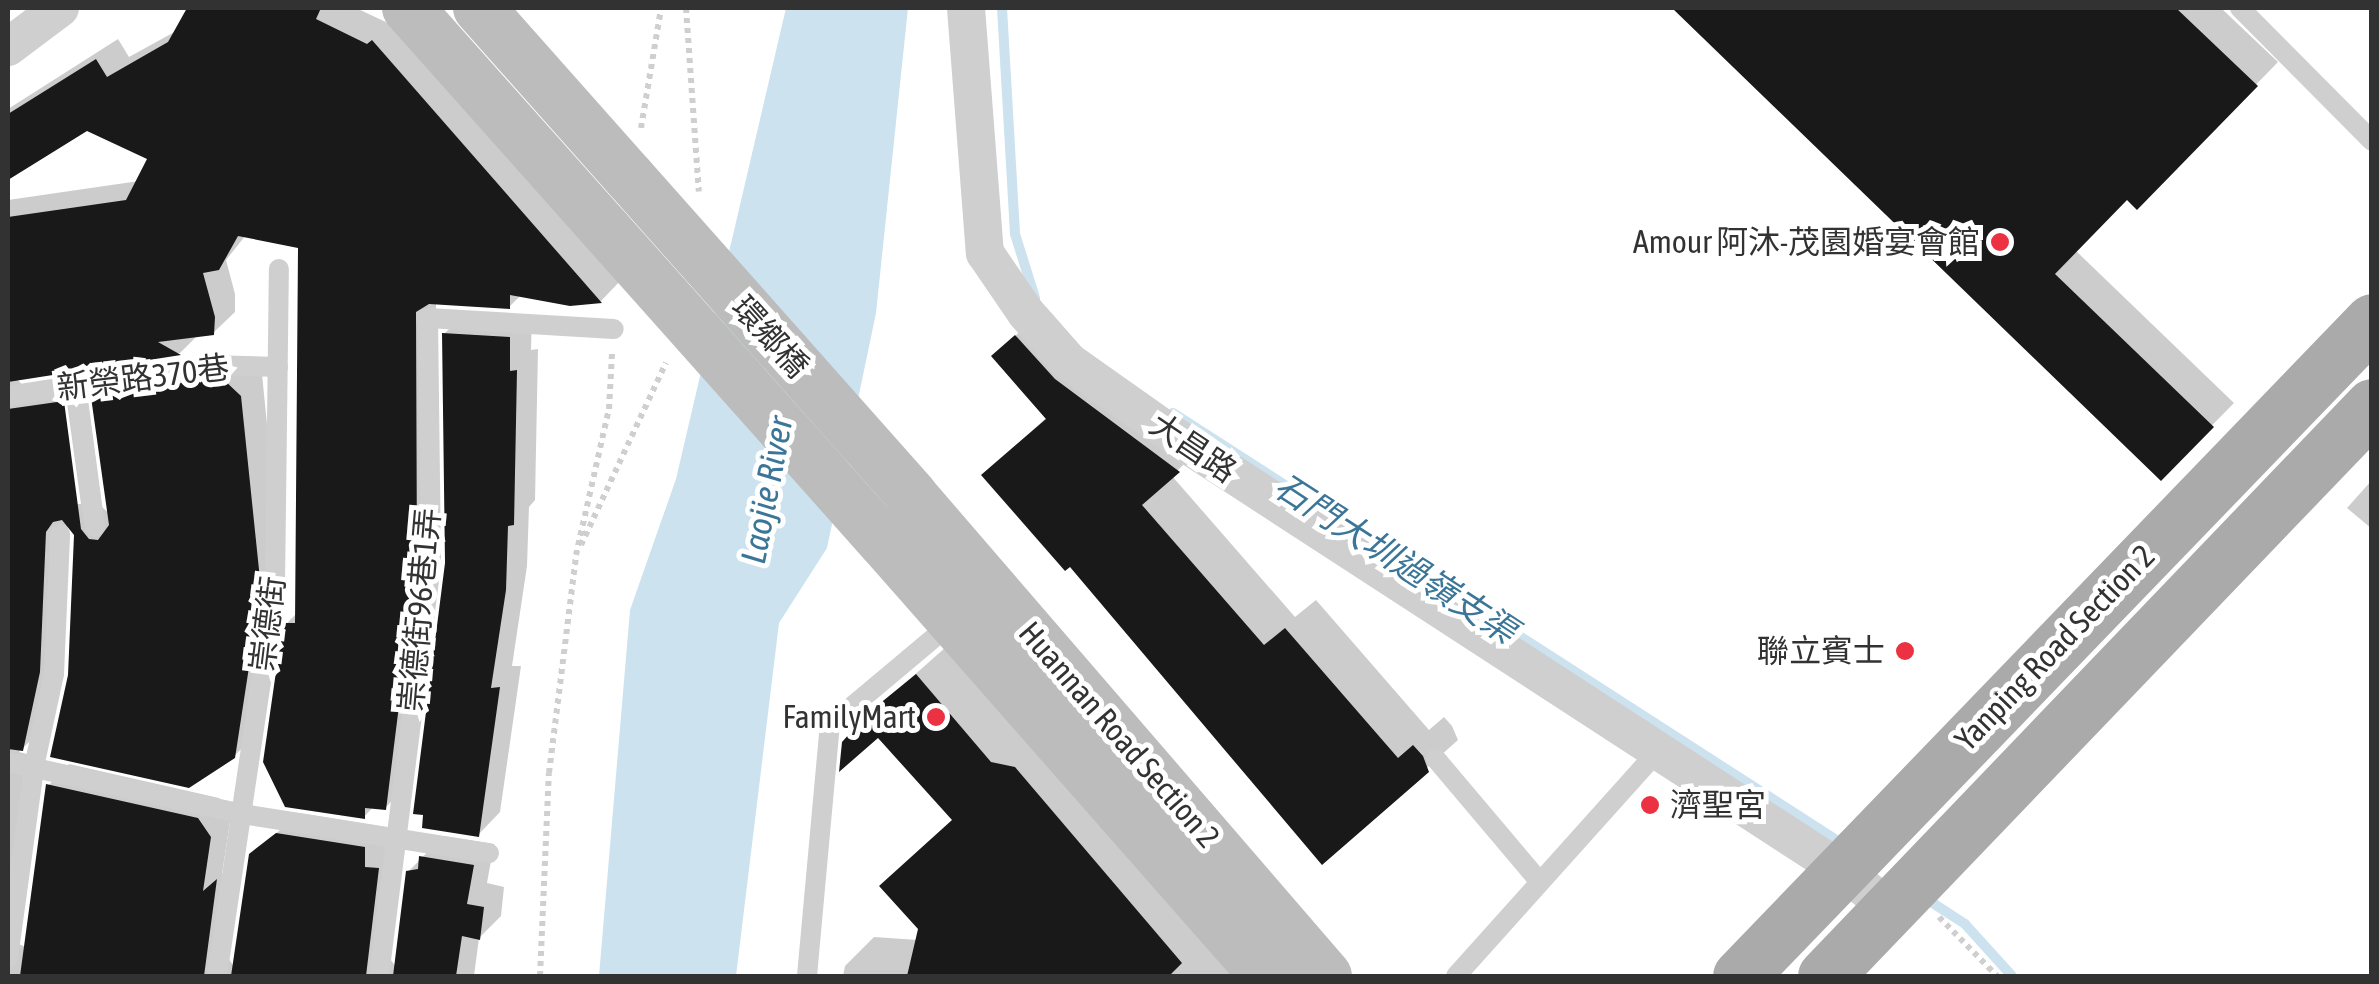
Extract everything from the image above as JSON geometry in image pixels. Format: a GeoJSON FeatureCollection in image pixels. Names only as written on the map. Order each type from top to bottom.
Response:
{"type":"FeatureCollection","features":[{"type":"Feature","properties":{"kind":"main road","name":"環鄉橋"},"geometry":{"type":"LineString","coordinates":[[408,8],[884,542]]}},
{"type":"Feature","properties":{"kind":"main road"},"geometry":{"type":"LineString","coordinates":[[479,8],[630,178]]}},
{"type":"Feature","properties":{"kind":"main road","name":"環鄉橋"},"geometry":{"type":"LineString","coordinates":[[630,178],[911,495]]}},
{"type":"Feature","properties":{"kind":"main road","name":"Yanping Road Section 2"},"geometry":{"type":"LineString","coordinates":[[1740,976],[2372,321]]}},
{"type":"Feature","properties":{"kind":"main road","name":"Yanping Road Section 2"},"geometry":{"type":"LineString","coordinates":[[1825,976],[2372,406]]}},
{"type":"Feature","properties":{"kind":"main road","name":"Huannan Road Section 2"},"geometry":{"type":"LineString","coordinates":[[911,495],[976,607],[1266,976]]}},
{"type":"Feature","properties":{"kind":"main road","name":"Huannan Road Section 2"},"geometry":{"type":"LineString","coordinates":[[884,542],[976,607],[1326,976]]}},
{"type":"Feature","properties":{"kind":"street"},"geometry":{"type":"LineString","coordinates":[[8,47],[60,8]]}},
{"type":"Feature","properties":{"kind":"street","name":"大昌路"},"geometry":{"type":"LineString","coordinates":[[966,8],[985,253],[1026,313],[1068,362],[1176,438],[1840,869],[1898,899]]}},
{"type":"Feature","properties":{"kind":"lane"},"geometry":{"type":"LineString","coordinates":[[2240,8],[2372,141]]}},
{"type":"Feature","properties":{"kind":"lane","name":"崇德街"},"geometry":{"type":"LineString","coordinates":[[217,976],[275,586],[279,269]]}},
{"type":"Feature","properties":{"kind":"lane","name":"崇德街96巷1弄"},"geometry":{"type":"LineString","coordinates":[[379,976],[431,562],[428,318],[614,328]]}},
{"type":"Feature","properties":{"kind":"lane","name":"新榮路370巷"},"geometry":{"type":"LineString","coordinates":[[8,396],[207,365],[278,368]]}},
{"type":"Feature","properties":{"kind":"lane"},"geometry":{"type":"LineString","coordinates":[[76,385],[95,527]]}},
{"type":"Feature","properties":{"kind":"lane"},"geometry":{"type":"LineString","coordinates":[[8,958],[34,767],[54,674],[60,534]]}},
{"type":"Feature","properties":{"kind":"lane"},"geometry":{"type":"LineString","coordinates":[[807,976],[830,725],[976,607]]}},
{"type":"Feature","properties":{"kind":"lane"},"geometry":{"type":"LineString","coordinates":[[1456,976],[1658,751]]}},
{"type":"Feature","properties":{"kind":"lane"},"geometry":{"type":"LineString","coordinates":[[1436,760],[1540,882]]}},
{"type":"Feature","properties":{"kind":"lane"},"geometry":{"type":"LineString","coordinates":[[8,762],[242,814],[489,853]]}},
{"type":"Feature","properties":{"kind":"path"},"geometry":{"type":"LineString","coordinates":[[630,178],[652,80],[660,8]]}},
{"type":"Feature","properties":{"kind":"path"},"geometry":{"type":"LineString","coordinates":[[686,8],[699,198]]}},
{"type":"Feature","properties":{"kind":"path"},"geometry":{"type":"LineString","coordinates":[[540,976],[549,772],[576,555],[609,409],[614,328]]}},
{"type":"Feature","properties":{"kind":"path"},"geometry":{"type":"LineString","coordinates":[[576,555],[666,363]]}},
{"type":"Feature","properties":{"kind":"path"},"geometry":{"type":"LineString","coordinates":[[1898,899],[1958,932],[1997,976]]}},
{"type":"Feature","properties":{"kind":"water","name":"Laojie River"},"geometry":{"type":"Polygon","coordinates":[[[786,8],[908,8],[876,313],[827,548],[779,623],[736,976],[599,976],[630,610],[676,479],[786,8]]]}},
{"type":"Feature","properties":{"kind":"building"},"geometry":{"type":"Polygon","coordinates":[[[187,8],[321,8],[316,19],[367,44],[372,40],[602,303],[570,306],[510,295],[510,309],[429,304],[416,312],[417,561],[386,810],[365,808],[365,819],[285,807],[263,762],[283,623],[295,623],[298,248],[238,236],[219,270],[203,273],[215,317],[214,335],[158,342],[181,355],[8,382],[8,217],[126,200],[147,159],[87,131],[8,180],[8,114],[96,59],[107,77],[168,42],[187,8]]]}},
{"type":"Feature","properties":{"kind":"building","name":"Amour 阿沐-茂園婚宴會館"},"geometry":{"type":"Polygon","coordinates":[[[1672,8],[2176,8],[2258,86],[2137,210],[2127,200],[2055,274],[2214,427],[2161,481],[1672,8]]]}},
{"type":"Feature","properties":{"kind":"building"},"geometry":{"type":"Polygon","coordinates":[[[442,333],[510,337],[510,371],[517,370],[514,525],[508,526],[506,590],[491,688],[500,687],[479,837],[422,828],[423,815],[413,814],[445,563],[442,333]]]}},
{"type":"Feature","properties":{"kind":"building"},"geometry":{"type":"Polygon","coordinates":[[[1015,335],[1055,379],[1180,472],[1142,505],[1264,645],[1285,628],[1398,758],[1413,745],[1423,756],[1429,772],[1322,865],[1070,567],[1065,571],[981,475],[1046,419],[991,356],[1015,335]]]}},
{"type":"Feature","properties":{"kind":"building"},"geometry":{"type":"Polygon","coordinates":[[[223,379],[241,396],[261,589],[235,758],[189,788],[50,757],[68,675],[74,535],[62,520],[53,522],[46,532],[40,672],[23,751],[8,749],[8,409],[64,401],[81,529],[89,539],[98,540],[109,525],[91,397],[223,379]]]}},
{"type":"Feature","properties":{"kind":"building"},"geometry":{"type":"Polygon","coordinates":[[[916,674],[991,762],[1015,767],[1182,963],[1169,976],[907,976],[918,929],[879,886],[952,820],[878,738],[839,772],[842,742],[867,714],[916,674]]]}},
{"type":"Feature","properties":{"kind":"building"},"geometry":{"type":"Polygon","coordinates":[[[46,784],[198,818],[211,837],[203,891],[217,879],[204,976],[20,976],[46,784]]]}},
{"type":"Feature","properties":{"kind":"building"},"geometry":{"type":"Polygon","coordinates":[[[276,833],[365,847],[365,867],[379,868],[366,976],[231,976],[249,854],[276,833]]]}},
{"type":"Feature","properties":{"kind":"building"},"geometry":{"type":"Polygon","coordinates":[[[419,856],[474,865],[467,904],[484,907],[480,940],[462,936],[456,976],[393,976],[406,871],[418,869],[419,856]]]}},
{"type":"Feature","properties":{"kind":"waterway","name":"石門大圳過嶺支渠"},"geometry":{"type":"LineString","coordinates":[[1002,8],[1015,234],[1035,298]]}},
{"type":"Feature","properties":{"kind":"waterway","name":"石門大圳過嶺支渠"},"geometry":{"type":"LineString","coordinates":[[1173,413],[1844,845]]}},
{"type":"Feature","properties":{"kind":"waterway","name":"石門大圳過嶺支渠"},"geometry":{"type":"LineString","coordinates":[[1925,898],[1965,924],[2012,976]]}},
{"type":"Feature","properties":{"kind":"place","name":"Amour 阿沐-茂園婚宴會館"},"geometry":{"type":"Point","coordinates":[2000,242]}},
{"type":"Feature","properties":{"kind":"place","name":"聯立賓士"},"geometry":{"type":"Point","coordinates":[1905,651]}},
{"type":"Feature","properties":{"kind":"place","name":"FamilyMart"},"geometry":{"type":"Point","coordinates":[936,717]}},
{"type":"Feature","properties":{"kind":"place","name":"濟聖宮"},"geometry":{"type":"Point","coordinates":[1650,805]}}]}
